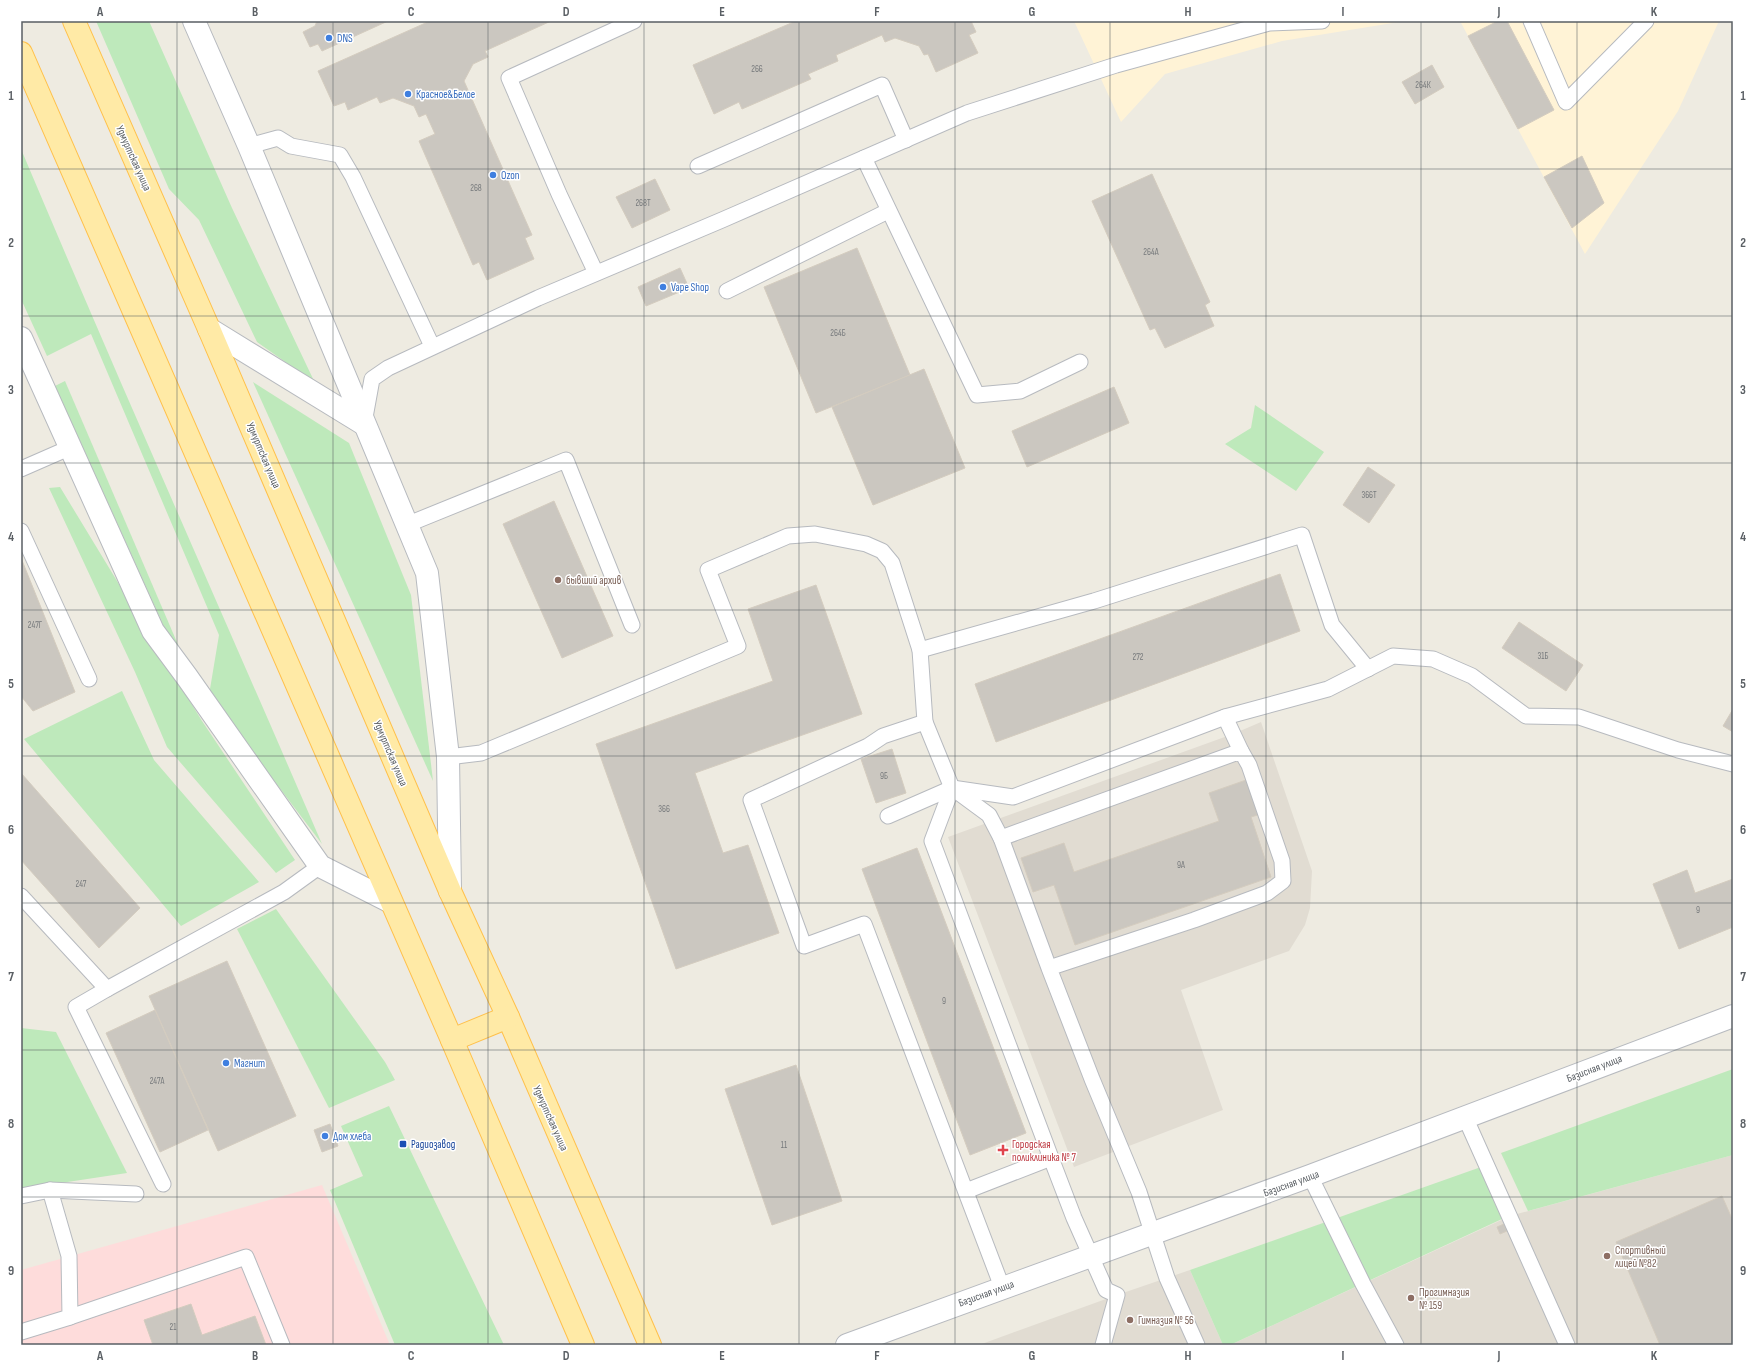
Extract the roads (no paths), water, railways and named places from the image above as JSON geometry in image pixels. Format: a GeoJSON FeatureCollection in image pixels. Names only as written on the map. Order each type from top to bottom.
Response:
{"type":"FeatureCollection","features":[{"type":"Feature","properties":{"kind":"main road","name":"Удмуртская улица"},"geometry":{"type":"LineString","coordinates":[[74,21],[209,329],[450,891],[508,1017],[650,1345]]}},
{"type":"Feature","properties":{"kind":"main road"},"geometry":{"type":"LineString","coordinates":[[21,53],[452,1040],[583,1345]]}},
{"type":"Feature","properties":{"kind":"main road"},"geometry":{"type":"LineString","coordinates":[[452,1040],[508,1017]]}},
{"type":"Feature","properties":{"kind":"street","name":"Удмуртская улица"},"geometry":{"type":"LineString","coordinates":[[194,21],[250,146],[427,574],[448,757],[450,891]]}},
{"type":"Feature","properties":{"kind":"street"},"geometry":{"type":"LineString","coordinates":[[209,329],[364,424]]}},
{"type":"Feature","properties":{"kind":"street"},"geometry":{"type":"LineString","coordinates":[[21,338],[69,448],[153,631],[187,676],[320,866],[391,902]]}},
{"type":"Feature","properties":{"kind":"street","name":"Базисная улица"},"geometry":{"type":"LineString","coordinates":[[847,1345],[1002,1287],[1310,1176],[1733,1016]]}},
{"type":"Feature","properties":{"kind":"lane"},"geometry":{"type":"LineString","coordinates":[[596,272],[561,199],[509,78],[634,21]]}},
{"type":"Feature","properties":{"kind":"lane"},"geometry":{"type":"LineString","coordinates":[[364,424],[372,379],[388,368],[432,346],[596,272],[729,217],[967,113],[1116,65],[1269,23],[1322,21]]}},
{"type":"Feature","properties":{"kind":"lane"},"geometry":{"type":"LineString","coordinates":[[1532,21],[1566,102],[1646,21]]}},
{"type":"Feature","properties":{"kind":"lane"},"geometry":{"type":"LineString","coordinates":[[698,166],[882,86],[906,140]]}},
{"type":"Feature","properties":{"kind":"lane"},"geometry":{"type":"LineString","coordinates":[[250,146],[278,138],[291,146],[340,155],[353,177],[432,346]]}},
{"type":"Feature","properties":{"kind":"lane"},"geometry":{"type":"LineString","coordinates":[[864,158],[977,395],[1020,390],[1080,362]]}},
{"type":"Feature","properties":{"kind":"lane"},"geometry":{"type":"LineString","coordinates":[[728,291],[888,211]]}},
{"type":"Feature","properties":{"kind":"lane"},"geometry":{"type":"LineString","coordinates":[[21,469],[69,448]]}},
{"type":"Feature","properties":{"kind":"lane"},"geometry":{"type":"LineString","coordinates":[[406,525],[566,460],[632,625]]}},
{"type":"Feature","properties":{"kind":"lane"},"geometry":{"type":"LineString","coordinates":[[21,531],[89,679]]}},
{"type":"Feature","properties":{"kind":"lane"},"geometry":{"type":"LineString","coordinates":[[448,757],[482,754],[738,646],[708,570],[788,536],[822,535],[866,544],[882,551],[892,563],[920,650],[925,722],[952,788],[989,814],[1001,838],[1092,1079],[1139,1192],[1167,1278],[1198,1345]]}},
{"type":"Feature","properties":{"kind":"lane"},"geometry":{"type":"LineString","coordinates":[[920,650],[1094,601],[1302,535],[1332,625],[1368,669]]}},
{"type":"Feature","properties":{"kind":"lane"},"geometry":{"type":"LineString","coordinates":[[888,816],[952,788],[1013,797],[1225,717],[1328,689],[1393,656],[1433,659],[1472,676],[1526,716],[1579,717],[1678,750],[1733,764]]}},
{"type":"Feature","properties":{"kind":"lane"},"geometry":{"type":"LineString","coordinates":[[1049,968],[1194,920],[1267,893],[1282,881],[1282,861],[1249,765],[1240,750],[1225,717]]}},
{"type":"Feature","properties":{"kind":"lane"},"geometry":{"type":"LineString","coordinates":[[925,722],[883,736],[868,746],[751,800],[804,946],[864,924],[1002,1287]]}},
{"type":"Feature","properties":{"kind":"lane"},"geometry":{"type":"LineString","coordinates":[[1001,838],[1240,750]]}},
{"type":"Feature","properties":{"kind":"lane"},"geometry":{"type":"LineString","coordinates":[[952,788],[932,841],[1051,1158],[1106,1290],[1117,1295],[1103,1345]]}},
{"type":"Feature","properties":{"kind":"lane"},"geometry":{"type":"LineString","coordinates":[[163,1184],[76,1007],[284,892],[320,866]]}},
{"type":"Feature","properties":{"kind":"lane"},"geometry":{"type":"LineString","coordinates":[[21,896],[107,989]]}},
{"type":"Feature","properties":{"kind":"lane"},"geometry":{"type":"LineString","coordinates":[[1465,1117],[1567,1345]]}},
{"type":"Feature","properties":{"kind":"lane"},"geometry":{"type":"LineString","coordinates":[[966,1191],[1051,1158]]}},
{"type":"Feature","properties":{"kind":"lane"},"geometry":{"type":"LineString","coordinates":[[1310,1176],[1363,1284],[1396,1345]]}},
{"type":"Feature","properties":{"kind":"lane"},"geometry":{"type":"LineString","coordinates":[[50,1190],[69,1256],[70,1317]]}},
{"type":"Feature","properties":{"kind":"lane"},"geometry":{"type":"LineString","coordinates":[[21,1196],[50,1190],[136,1194]]}},
{"type":"Feature","properties":{"kind":"lane"},"geometry":{"type":"LineString","coordinates":[[21,1332],[70,1317],[246,1257],[282,1345]]}},
{"type":"Feature","properties":{"kind":"place","name":"DNS"},"geometry":{"type":"Point","coordinates":[329,38]}},
{"type":"Feature","properties":{"kind":"place","name":"Красное&Белое"},"geometry":{"type":"Point","coordinates":[408,94]}},
{"type":"Feature","properties":{"kind":"place","name":"Ozon"},"geometry":{"type":"Point","coordinates":[493,175]}},
{"type":"Feature","properties":{"kind":"place","name":"Vape Shop"},"geometry":{"type":"Point","coordinates":[663,287]}},
{"type":"Feature","properties":{"kind":"place","name":"бывший архив"},"geometry":{"type":"Point","coordinates":[558,580]}},
{"type":"Feature","properties":{"kind":"place","name":"Магнит"},"geometry":{"type":"Point","coordinates":[226,1063]}},
{"type":"Feature","properties":{"kind":"place","name":"Дом хлеба"},"geometry":{"type":"Point","coordinates":[325,1136]}},
{"type":"Feature","properties":{"kind":"place","name":"Радиозавод"},"geometry":{"type":"Point","coordinates":[403,1144]}},
{"type":"Feature","properties":{"kind":"place","name":"Городская поликлиника № 7"},"geometry":{"type":"Point","coordinates":[1003,1150]}},
{"type":"Feature","properties":{"kind":"place","name":"Спортивный лицей №82"},"geometry":{"type":"Point","coordinates":[1607,1256]}},
{"type":"Feature","properties":{"kind":"place","name":"Прогимназия № 159"},"geometry":{"type":"Point","coordinates":[1411,1298]}},
{"type":"Feature","properties":{"kind":"place","name":"Гимназия № 56"},"geometry":{"type":"Point","coordinates":[1130,1320]}}]}
